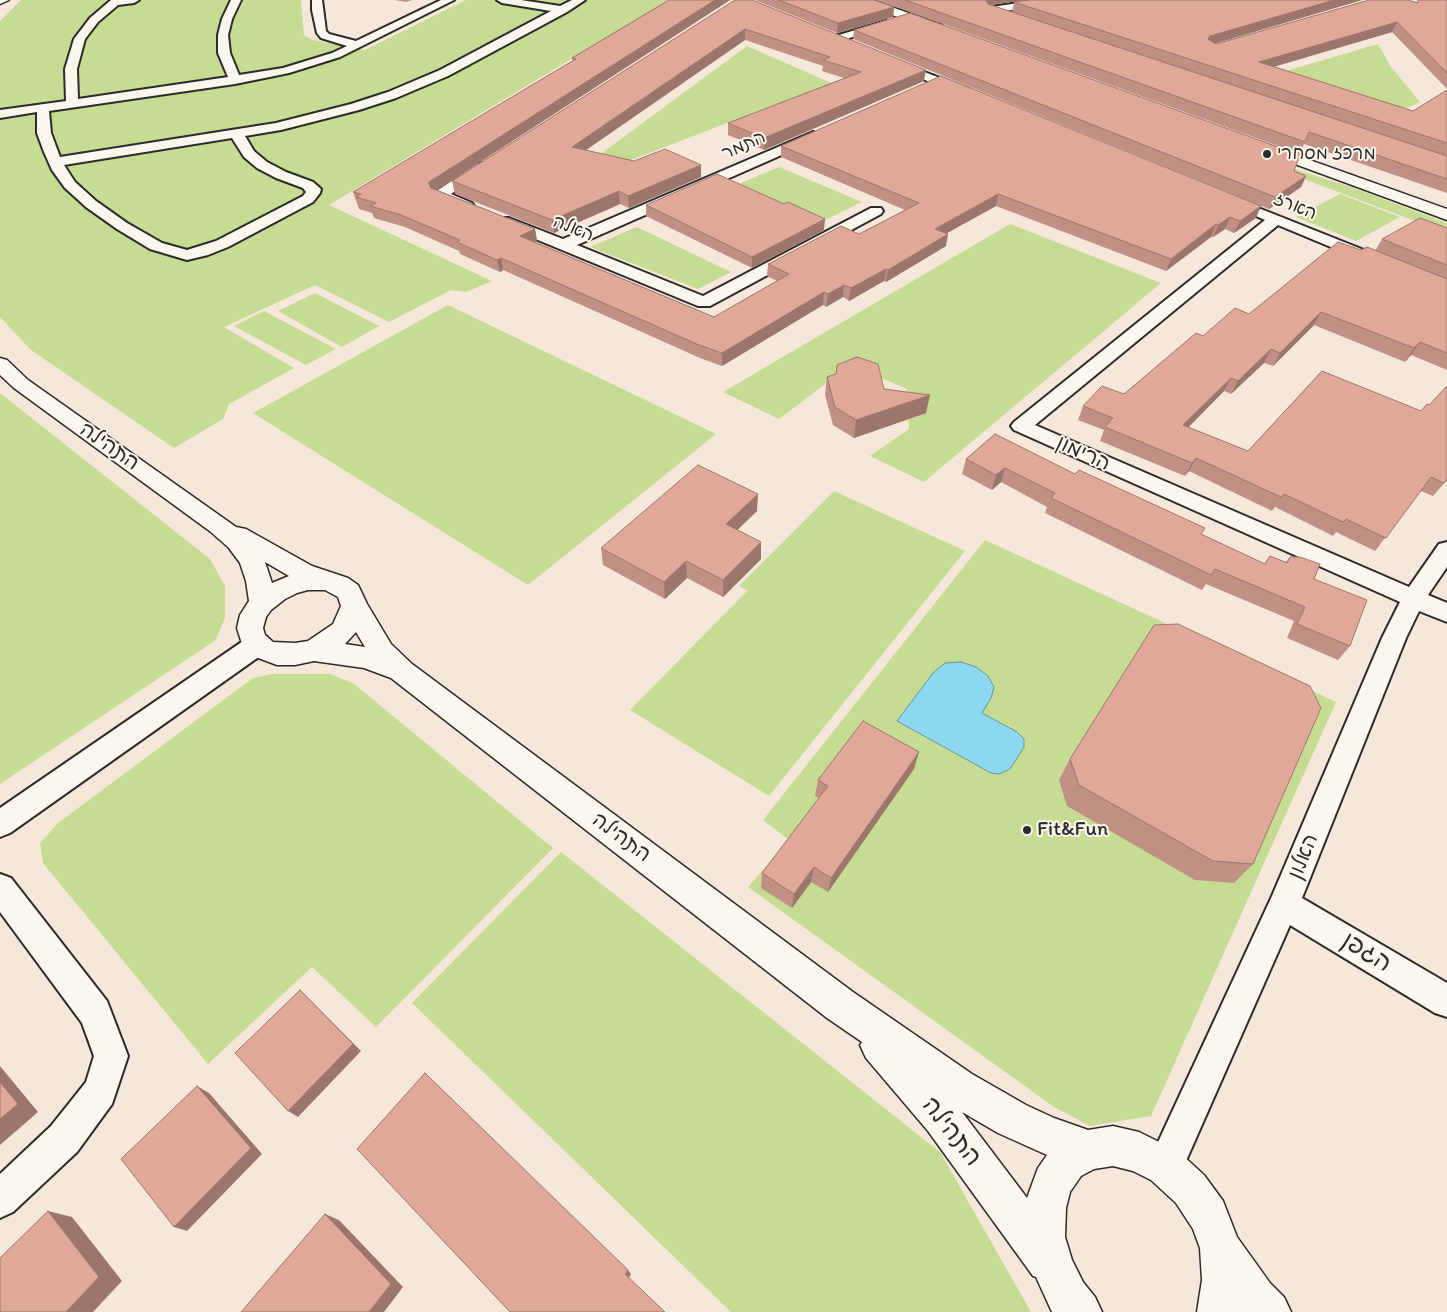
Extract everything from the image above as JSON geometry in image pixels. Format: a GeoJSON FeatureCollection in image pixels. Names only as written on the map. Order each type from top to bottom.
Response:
{"type":"FeatureCollection","features":[{"type":"Feature","properties":{"kind":"street"},"geometry":{"type":"LineString","coordinates":[[72,103],[72,69],[80,39],[94,20],[115,2],[134,0]]}},
{"type":"Feature","properties":{"kind":"street"},"geometry":{"type":"LineString","coordinates":[[235,80],[224,53],[223,36],[226,19],[236,0]]}},
{"type":"Feature","properties":{"kind":"street"},"geometry":{"type":"LineString","coordinates":[[317,0],[321,31],[325,36],[357,45]]}},
{"type":"Feature","properties":{"kind":"street"},"geometry":{"type":"LineString","coordinates":[[0,114],[235,80],[304,66],[336,55],[449,0]]}},
{"type":"Feature","properties":{"kind":"street"},"geometry":{"type":"LineString","coordinates":[[502,0],[563,10]]}},
{"type":"Feature","properties":{"kind":"street"},"geometry":{"type":"LineString","coordinates":[[55,162],[238,134],[316,118],[392,95],[444,73],[580,0]]}},
{"type":"Feature","properties":{"kind":"street"},"geometry":{"type":"LineString","coordinates":[[862,0],[954,34]]}},
{"type":"Feature","properties":{"kind":"street"},"geometry":{"type":"LineString","coordinates":[[1019,20],[991,10],[1061,0]]}},
{"type":"Feature","properties":{"kind":"street"},"geometry":{"type":"LineString","coordinates":[[854,47],[832,37],[910,18]]}},
{"type":"Feature","properties":{"kind":"street"},"geometry":{"type":"LineString","coordinates":[[880,57],[980,98]]}},
{"type":"Feature","properties":{"kind":"street"},"geometry":{"type":"LineString","coordinates":[[922,89],[939,81]]}},
{"type":"Feature","properties":{"kind":"street"},"geometry":{"type":"LineString","coordinates":[[43,108],[44,133],[55,162],[70,185],[91,204],[122,226],[156,246],[174,252],[195,253],[222,244],[308,199],[313,194],[314,189],[308,185],[281,175],[256,159],[239,140],[238,134]]}},
{"type":"Feature","properties":{"kind":"street","name":"התמר"},"geometry":{"type":"LineString","coordinates":[[563,245],[828,130]]}},
{"type":"Feature","properties":{"kind":"street"},"geometry":{"type":"LineString","coordinates":[[1249,144],[1447,214]]}},
{"type":"Feature","properties":{"kind":"street","name":"האלה"},"geometry":{"type":"LineString","coordinates":[[497,158],[440,195],[704,302],[876,211]]}},
{"type":"Feature","properties":{"kind":"street","name":"הארז"},"geometry":{"type":"LineString","coordinates":[[1248,208],[1384,263]]}},
{"type":"Feature","properties":{"kind":"street","name":"הרימון"},"geometry":{"type":"LineString","coordinates":[[1276,219],[1021,426],[1447,613]]}},
{"type":"Feature","properties":{"kind":"street","name":"התהילה"},"geometry":{"type":"LineString","coordinates":[[0,364],[20,384],[220,526],[238,542],[252,560],[259,581],[262,603]]}},
{"type":"Feature","properties":{"kind":"street","name":"התהילה"},"geometry":{"type":"LineString","coordinates":[[220,526],[304,572],[325,581]]}},
{"type":"Feature","properties":{"kind":"street","name":"האלון"},"geometry":{"type":"LineString","coordinates":[[1166,1166],[1284,904],[1384,662],[1413,599],[1447,550]]}},
{"type":"Feature","properties":{"kind":"street"},"geometry":{"type":"LineString","coordinates":[[308,581],[325,581],[339,585],[349,592],[354,606],[352,618],[343,631],[329,642],[314,650],[295,654],[277,654],[263,649],[253,640],[250,628],[253,615],[262,603],[276,592],[290,585],[308,581]]}},
{"type":"Feature","properties":{"kind":"street","name":"התהילה"},"geometry":{"type":"LineString","coordinates":[[354,606],[381,651],[402,672],[840,1005],[958,1088],[1012,1119],[1048,1136],[1088,1150]]}},
{"type":"Feature","properties":{"kind":"street"},"geometry":{"type":"LineString","coordinates":[[0,824],[258,644]]}},
{"type":"Feature","properties":{"kind":"street","name":"התהילה"},"geometry":{"type":"LineString","coordinates":[[314,650],[367,658],[402,672]]}},
{"type":"Feature","properties":{"kind":"street"},"geometry":{"type":"LineString","coordinates":[[0,888],[95,1013],[110,1056],[100,1092],[64,1139],[0,1199]]}},
{"type":"Feature","properties":{"kind":"street","name":"הגפן"},"geometry":{"type":"LineString","coordinates":[[1284,904],[1447,1001]]}},
{"type":"Feature","properties":{"kind":"street","name":"התהילה"},"geometry":{"type":"LineString","coordinates":[[840,1005],[942,1117],[1068,1297]]}},
{"type":"Feature","properties":{"kind":"street"},"geometry":{"type":"LineString","coordinates":[[1068,1297],[1044,1236],[1045,1208],[1052,1182],[1067,1162],[1088,1150],[1113,1146],[1139,1152],[1166,1166],[1194,1196],[1208,1216],[1221,1248],[1255,1298],[1269,1312]]}},
{"type":"Feature","properties":{"kind":"street"},"geometry":{"type":"LineString","coordinates":[[1219,1312],[1224,1280],[1221,1248]]}},
{"type":"Feature","properties":{"kind":"green space"},"geometry":{"type":"Polygon","coordinates":[[[21,0],[301,0],[304,35],[313,40],[365,50],[466,0],[669,0],[329,205],[492,281],[466,292],[451,290],[389,322],[315,285],[224,327],[294,368],[229,404],[223,419],[174,448],[31,350],[0,317],[0,21],[21,0]]]}},
{"type":"Feature","properties":{"kind":"green space"},"geometry":{"type":"Polygon","coordinates":[[[1378,44],[1391,67],[1420,102],[1401,111],[1276,74],[1378,44]]]}},
{"type":"Feature","properties":{"kind":"green space"},"geometry":{"type":"Polygon","coordinates":[[[747,46],[831,83],[605,170],[587,164],[747,46]]]}},
{"type":"Feature","properties":{"kind":"green space"},"geometry":{"type":"Polygon","coordinates":[[[1187,135],[1348,186],[1447,223],[1447,233],[1187,135]]]}},
{"type":"Feature","properties":{"kind":"green space"},"geometry":{"type":"Polygon","coordinates":[[[779,167],[862,202],[819,223],[736,185],[779,167]]]}},
{"type":"Feature","properties":{"kind":"green space"},"geometry":{"type":"Polygon","coordinates":[[[1340,194],[1400,217],[1356,241],[1296,217],[1340,194]]]}},
{"type":"Feature","properties":{"kind":"green space"},"geometry":{"type":"Polygon","coordinates":[[[1010,224],[1161,283],[924,482],[870,456],[909,429],[907,389],[863,370],[828,382],[779,419],[723,392],[1010,224]]]}},
{"type":"Feature","properties":{"kind":"green space"},"geometry":{"type":"Polygon","coordinates":[[[637,227],[731,272],[698,289],[590,247],[637,227]]]}},
{"type":"Feature","properties":{"kind":"green space"},"geometry":{"type":"Polygon","coordinates":[[[315,293],[379,326],[342,347],[278,311],[315,293]]]}},
{"type":"Feature","properties":{"kind":"green space"},"geometry":{"type":"Polygon","coordinates":[[[448,305],[716,434],[528,585],[253,413],[448,305]]]}},
{"type":"Feature","properties":{"kind":"green space"},"geometry":{"type":"Polygon","coordinates":[[[264,311],[336,349],[306,365],[234,326],[264,311]]]}},
{"type":"Feature","properties":{"kind":"green space"},"geometry":{"type":"Polygon","coordinates":[[[0,393],[210,559],[225,586],[225,617],[216,640],[0,784],[0,393]]]}},
{"type":"Feature","properties":{"kind":"green space"},"geometry":{"type":"Polygon","coordinates":[[[834,491],[965,551],[769,796],[630,710],[747,591],[739,586],[834,491]]]}},
{"type":"Feature","properties":{"kind":"green space","name":"Fit&Fun"},"geometry":{"type":"Polygon","coordinates":[[[985,540],[1336,702],[1151,1116],[1090,1126],[1054,1107],[748,887],[789,840],[763,820],[985,540]]]}},
{"type":"Feature","properties":{"kind":"green space"},"geometry":{"type":"Polygon","coordinates":[[[272,674],[330,674],[353,683],[553,848],[376,1027],[312,967],[208,1064],[43,863],[40,843],[58,823],[253,678],[272,674]]]}},
{"type":"Feature","properties":{"kind":"green space"},"geometry":{"type":"Polygon","coordinates":[[[561,852],[940,1152],[1031,1312],[731,1312],[412,1003],[561,852]]]}},
{"type":"Feature","properties":{"kind":"water","name":"Fit&Fun"},"geometry":{"type":"Polygon","coordinates":[[[961,662],[976,667],[988,676],[994,687],[991,698],[982,713],[1017,732],[1024,739],[1024,747],[1010,769],[999,774],[991,773],[897,721],[933,673],[945,663],[961,662]]]}},
{"type":"Feature","properties":{"kind":"building"},"geometry":{"type":"Polygon","coordinates":[[[669,0],[715,0],[429,182],[431,188],[535,229],[520,236],[714,317],[789,274],[768,264],[841,226],[859,234],[919,203],[781,146],[941,76],[1261,206],[1240,221],[1230,217],[1218,225],[1216,224],[1171,259],[998,194],[935,229],[948,234],[888,270],[886,269],[851,288],[844,285],[828,294],[824,292],[722,353],[699,345],[501,258],[497,260],[457,242],[460,240],[401,215],[370,206],[376,203],[356,197],[361,194],[353,192],[576,59],[572,58],[669,0]]]}},
{"type":"Feature","properties":{"kind":"building"},"geometry":{"type":"Polygon","coordinates":[[[735,0],[752,0],[926,70],[764,138],[728,123],[861,72],[823,60],[830,57],[745,29],[572,147],[634,161],[665,149],[701,165],[628,196],[619,191],[552,220],[452,181],[735,0]]]}},
{"type":"Feature","properties":{"kind":"building"},"geometry":{"type":"Polygon","coordinates":[[[779,0],[874,0],[894,7],[838,23],[779,0]]]}},
{"type":"Feature","properties":{"kind":"building"},"geometry":{"type":"Polygon","coordinates":[[[905,0],[986,0],[988,4],[1447,156],[1447,179],[1309,132],[1305,142],[905,0]]]}},
{"type":"Feature","properties":{"kind":"building"},"geometry":{"type":"Polygon","coordinates":[[[1029,0],[1334,0],[1210,36],[1208,39],[1216,44],[1369,0],[1408,0],[1418,3],[1418,0],[1447,0],[1447,73],[1397,22],[1259,62],[1413,111],[1447,90],[1447,143],[1014,2],[1029,0]]]}},
{"type":"Feature","properties":{"kind":"building"},"geometry":{"type":"Polygon","coordinates":[[[910,13],[1300,155],[1294,171],[1306,176],[1275,197],[854,30],[910,13]]]}},
{"type":"Feature","properties":{"kind":"building"},"geometry":{"type":"Polygon","coordinates":[[[717,174],[784,204],[788,202],[825,219],[752,257],[646,205],[717,174]]]}},
{"type":"Feature","properties":{"kind":"building"},"geometry":{"type":"Polygon","coordinates":[[[1420,218],[1447,228],[1447,265],[1382,239],[1420,218]]]}},
{"type":"Feature","properties":{"kind":"building"},"geometry":{"type":"Polygon","coordinates":[[[1338,242],[1361,250],[1367,247],[1447,279],[1447,353],[1420,342],[1414,348],[1321,312],[1280,353],[1271,349],[1238,381],[1231,378],[1183,425],[1248,451],[1322,371],[1421,411],[1447,386],[1447,479],[1444,483],[1431,477],[1386,538],[1346,519],[1343,522],[1284,494],[1281,497],[1196,458],[1192,463],[1105,427],[1113,418],[1083,406],[1102,386],[1124,394],[1196,333],[1203,336],[1235,308],[1249,314],[1338,242]]]}},
{"type":"Feature","properties":{"kind":"building"},"geometry":{"type":"Polygon","coordinates":[[[857,357],[878,364],[884,389],[930,395],[856,420],[835,407],[827,377],[836,374],[837,365],[857,357]]]}},
{"type":"Feature","properties":{"kind":"building"},"geometry":{"type":"Polygon","coordinates":[[[995,434],[1075,474],[1079,470],[1205,528],[1201,534],[1265,564],[1270,556],[1287,563],[1290,557],[1300,557],[1320,564],[1314,579],[1367,600],[1350,646],[1297,624],[1305,607],[1215,569],[1211,575],[1051,498],[1055,493],[1005,468],[996,475],[966,459],[995,434]]]}},
{"type":"Feature","properties":{"kind":"building"},"geometry":{"type":"Polygon","coordinates":[[[698,465],[758,494],[726,524],[761,542],[723,580],[686,561],[664,582],[601,548],[698,465]]]}},
{"type":"Feature","properties":{"kind":"building"},"geometry":{"type":"Polygon","coordinates":[[[1178,624],[1310,686],[1321,708],[1253,864],[1213,861],[1079,785],[1070,759],[1154,625],[1178,624]]]}},
{"type":"Feature","properties":{"kind":"building"},"geometry":{"type":"Polygon","coordinates":[[[863,721],[919,752],[831,878],[814,867],[794,894],[762,873],[828,786],[818,780],[863,721]]]}},
{"type":"Feature","properties":{"kind":"building"},"geometry":{"type":"Polygon","coordinates":[[[300,990],[353,1044],[288,1111],[235,1053],[300,990]]]}},
{"type":"Feature","properties":{"kind":"building"},"geometry":{"type":"Polygon","coordinates":[[[425,1073],[628,1270],[625,1274],[665,1312],[510,1312],[357,1149],[425,1073]]]}},
{"type":"Feature","properties":{"kind":"building"},"geometry":{"type":"Polygon","coordinates":[[[0,1082],[18,1104],[0,1119],[0,1082]]]}},
{"type":"Feature","properties":{"kind":"building"},"geometry":{"type":"Polygon","coordinates":[[[197,1086],[251,1148],[174,1227],[121,1159],[197,1086]]]}},
{"type":"Feature","properties":{"kind":"building"},"geometry":{"type":"Polygon","coordinates":[[[48,1211],[99,1277],[66,1312],[0,1312],[0,1258],[48,1211]]]}},
{"type":"Feature","properties":{"kind":"building"},"geometry":{"type":"Polygon","coordinates":[[[325,1214],[391,1284],[369,1312],[241,1312],[325,1214]]]}},
{"type":"Feature","properties":{"kind":"place","name":"מרכז מסחרי"},"geometry":{"type":"Point","coordinates":[1267,154]}},
{"type":"Feature","properties":{"kind":"place","name":"Fit&Fun"},"geometry":{"type":"Point","coordinates":[1027,830]}}]}
